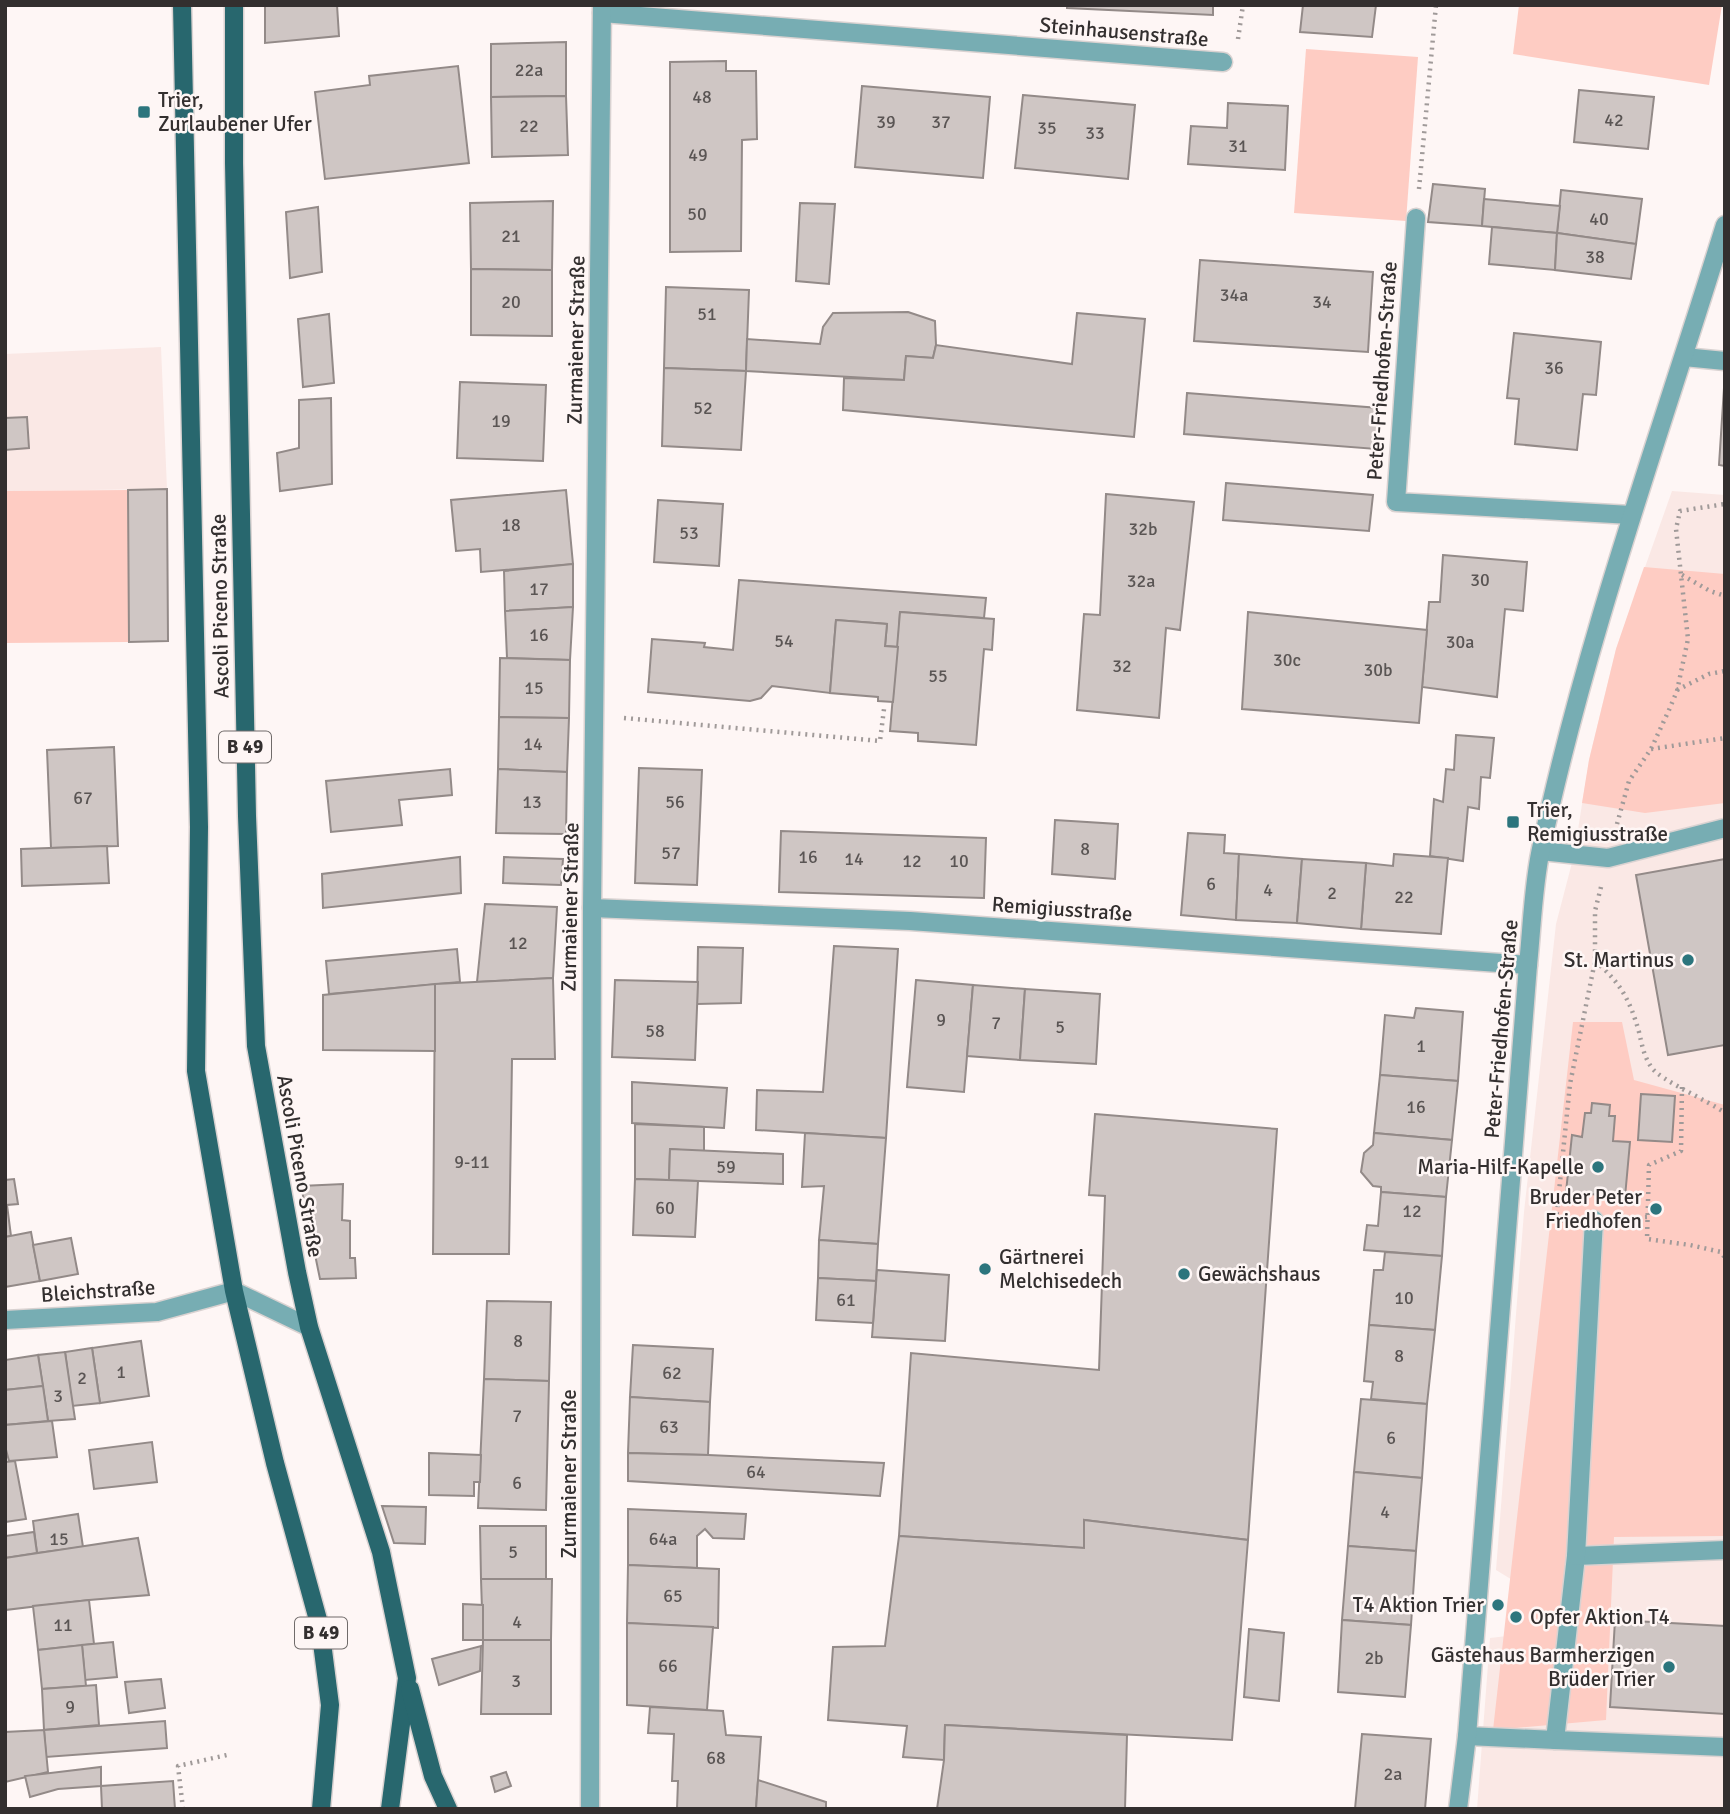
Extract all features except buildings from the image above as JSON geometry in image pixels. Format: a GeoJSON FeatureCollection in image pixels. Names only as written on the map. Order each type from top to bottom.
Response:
{"type":"FeatureCollection","features":[{"type":"Feature","properties":{"kind":"main road","name":"Ascoli Piceno Straße"},"geometry":{"type":"LineString","coordinates":[[182,5],[200,827],[196,1071],[234,1291],[275,1463],[320,1627],[330,1704],[321,1809]]}},
{"type":"Feature","properties":{"kind":"main road","name":"Ascoli Piceno Straße"},"geometry":{"type":"LineString","coordinates":[[234,6],[234,177],[246,802],[256,1046],[309,1327],[381,1552],[407,1678],[390,1809]]}},
{"type":"Feature","properties":{"kind":"main road"},"geometry":{"type":"LineString","coordinates":[[407,1678],[433,1776],[448,1809]]}},
{"type":"Feature","properties":{"kind":"street","name":"Steinhausenstraße"},"geometry":{"type":"LineString","coordinates":[[602,9],[1223,62]]}},
{"type":"Feature","properties":{"kind":"street","name":"Zurmaiener Straße"},"geometry":{"type":"LineString","coordinates":[[590,1802],[592,908],[602,9]]}},
{"type":"Feature","properties":{"kind":"street","name":"Peter-Friedhofen-Straße"},"geometry":{"type":"LineString","coordinates":[[1416,218],[1396,502],[1631,515]]}},
{"type":"Feature","properties":{"kind":"street","name":"Peter-Friedhofen-Straße"},"geometry":{"type":"LineString","coordinates":[[1458,1809],[1467,1737],[1528,965],[1541,851],[1588,662],[1631,515],[1725,225]]}},
{"type":"Feature","properties":{"kind":"street"},"geometry":{"type":"LineString","coordinates":[[1684,356],[1725,361]]}},
{"type":"Feature","properties":{"kind":"street"},"geometry":{"type":"LineString","coordinates":[[1541,851],[1608,858],[1725,828]]}},
{"type":"Feature","properties":{"kind":"street","name":"Remigiusstraße"},"geometry":{"type":"LineString","coordinates":[[592,908],[910,921],[1528,965]]}},
{"type":"Feature","properties":{"kind":"street"},"geometry":{"type":"LineString","coordinates":[[1555,1740],[1576,1556],[1594,1220]]}},
{"type":"Feature","properties":{"kind":"street","name":"Bleichstraße"},"geometry":{"type":"LineString","coordinates":[[5,1320],[157,1312],[234,1291]]}},
{"type":"Feature","properties":{"kind":"street"},"geometry":{"type":"LineString","coordinates":[[234,1291],[309,1327]]}},
{"type":"Feature","properties":{"kind":"street"},"geometry":{"type":"LineString","coordinates":[[1576,1556],[1716,1548],[1725,1550]]}},
{"type":"Feature","properties":{"kind":"street"},"geometry":{"type":"LineString","coordinates":[[1467,1737],[1725,1747]]}},
{"type":"Feature","properties":{"kind":"path"},"geometry":{"type":"LineString","coordinates":[[1416,218],[1436,5]]}},
{"type":"Feature","properties":{"kind":"path"},"geometry":{"type":"LineString","coordinates":[[1594,1220],[1556,1221],[1570,1084],[1595,961],[1595,911],[1629,781],[1651,749],[1676,691],[1688,639],[1676,529],[1680,511],[1725,504]]}},
{"type":"Feature","properties":{"kind":"path"},"geometry":{"type":"LineString","coordinates":[[1682,574],[1710,591],[1725,596]]}},
{"type":"Feature","properties":{"kind":"path"},"geometry":{"type":"LineString","coordinates":[[1676,691],[1709,674],[1725,671]]}},
{"type":"Feature","properties":{"kind":"path"},"geometry":{"type":"LineString","coordinates":[[595,716],[880,741],[884,709]]}},
{"type":"Feature","properties":{"kind":"path"},"geometry":{"type":"LineString","coordinates":[[1651,749],[1725,738]]}},
{"type":"Feature","properties":{"kind":"path"},"geometry":{"type":"LineString","coordinates":[[1595,961],[1611,974],[1623,990],[1643,1051],[1653,1070],[1725,1113]]}},
{"type":"Feature","properties":{"kind":"path"},"geometry":{"type":"LineString","coordinates":[[1682,1087],[1681,1151],[1649,1165],[1647,1239],[1721,1252],[1725,1258]]}},
{"type":"Feature","properties":{"kind":"path"},"geometry":{"type":"LineString","coordinates":[[183,1809],[178,1766],[227,1755]]}},
{"type":"Feature","properties":{"kind":"shaded area"},"geometry":{"type":"Polygon","coordinates":[[[1519,5],[1722,5],[1709,85],[1513,54],[1519,5]]]}},
{"type":"Feature","properties":{"kind":"shaded area"},"geometry":{"type":"Polygon","coordinates":[[[1306,49],[1418,57],[1406,221],[1294,213],[1306,49]]]}},
{"type":"Feature","properties":{"kind":"shaded area"},"geometry":{"type":"Polygon","coordinates":[[[161,347],[167,489],[5,491],[5,354],[161,347]]]}},
{"type":"Feature","properties":{"kind":"shaded area"},"geometry":{"type":"Polygon","coordinates":[[[128,490],[129,642],[5,643],[5,491],[128,490]]]}},
{"type":"Feature","properties":{"kind":"shaded area"},"geometry":{"type":"Polygon","coordinates":[[[1672,491],[1725,495],[1725,1809],[1477,1809],[1490,1638],[1507,1636],[1514,1581],[1496,1570],[1524,1212],[1556,924],[1574,855],[1589,760],[1616,649],[1672,491]]]}},
{"type":"Feature","properties":{"kind":"shaded area"},"geometry":{"type":"Polygon","coordinates":[[[1644,567],[1725,574],[1725,803],[1645,813],[1582,803],[1589,760],[1616,649],[1644,567]]]}},
{"type":"Feature","properties":{"kind":"shaded area"},"geometry":{"type":"Polygon","coordinates":[[[1573,1022],[1622,1022],[1634,1080],[1725,1105],[1725,1536],[1614,1537],[1606,1720],[1493,1730],[1573,1022]]]}},
{"type":"Feature","properties":{"kind":"place","name":"Trier, Zurlaubener Ufer"},"geometry":{"type":"Point","coordinates":[144,112]}},
{"type":"Feature","properties":{"kind":"place","name":"Trier, Remigiusstraße"},"geometry":{"type":"Point","coordinates":[1513,822]}},
{"type":"Feature","properties":{"kind":"place","name":"St. Martinus"},"geometry":{"type":"Point","coordinates":[1688,960]}},
{"type":"Feature","properties":{"kind":"place","name":"Maria-Hilf-Kapelle"},"geometry":{"type":"Point","coordinates":[1598,1167]}},
{"type":"Feature","properties":{"kind":"place","name":"Bruder Peter Friedhofen"},"geometry":{"type":"Point","coordinates":[1656,1209]}},
{"type":"Feature","properties":{"kind":"place","name":"Gärtnerei Melchisedech"},"geometry":{"type":"Point","coordinates":[985,1269]}},
{"type":"Feature","properties":{"kind":"place","name":"Gewächshaus"},"geometry":{"type":"Point","coordinates":[1184,1274]}},
{"type":"Feature","properties":{"kind":"place","name":"T4 Aktion Trier"},"geometry":{"type":"Point","coordinates":[1498,1605]}},
{"type":"Feature","properties":{"kind":"place","name":"Opfer Aktion T4"},"geometry":{"type":"Point","coordinates":[1516,1617]}},
{"type":"Feature","properties":{"kind":"place","name":"Gästehaus Barmherzigen Brüder Trier"},"geometry":{"type":"Point","coordinates":[1669,1667]}}]}
